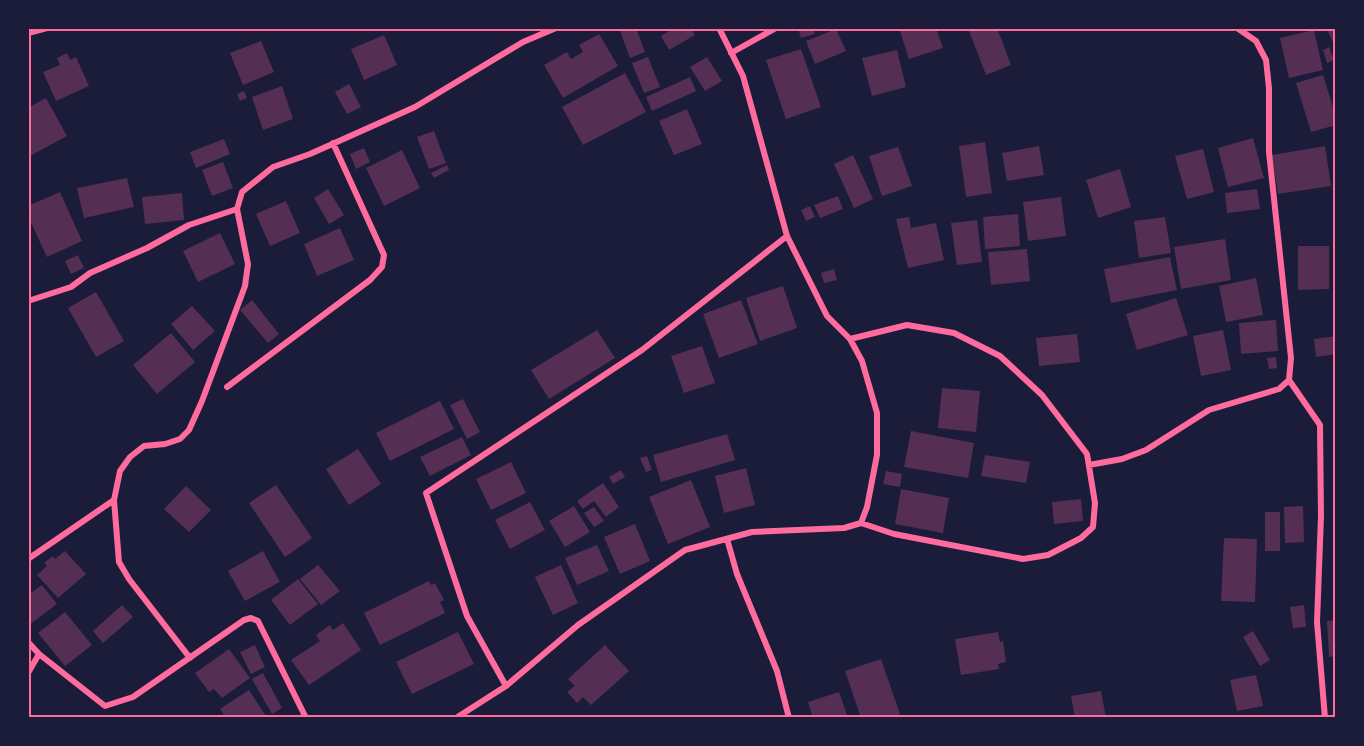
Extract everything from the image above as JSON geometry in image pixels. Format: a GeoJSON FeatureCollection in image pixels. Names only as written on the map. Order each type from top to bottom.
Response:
{"type":"FeatureCollection","features":[{"type":"Feature","properties":{"kind":"street"},"geometry":{"type":"LineString","coordinates":[[28,33],[47,28]]}},
{"type":"Feature","properties":{"kind":"street"},"geometry":{"type":"LineString","coordinates":[[190,658],[129,579],[119,562],[114,500],[120,471],[130,457],[144,446],[165,444],[180,439],[189,430],[202,400],[245,286],[248,264],[237,210],[242,192],[273,167],[415,107],[523,42],[556,28]]}},
{"type":"Feature","properties":{"kind":"street"},"geometry":{"type":"LineString","coordinates":[[719,28],[742,76],[787,236],[827,316],[850,339],[862,361],[877,413],[877,455],[867,507],[861,523]]}},
{"type":"Feature","properties":{"kind":"street"},"geometry":{"type":"LineString","coordinates":[[731,53],[776,28]]}},
{"type":"Feature","properties":{"kind":"street"},"geometry":{"type":"LineString","coordinates":[[1237,28],[1256,41],[1266,60],[1269,88],[1269,152],[1290,346],[1289,380],[1320,425],[1322,516],[1317,622],[1325,717]]}},
{"type":"Feature","properties":{"kind":"street"},"geometry":{"type":"LineString","coordinates":[[227,387],[370,280],[382,267],[384,255],[333,143]]}},
{"type":"Feature","properties":{"kind":"street"},"geometry":{"type":"LineString","coordinates":[[28,301],[70,287],[90,273],[147,248],[189,225],[237,210]]}},
{"type":"Feature","properties":{"kind":"street"},"geometry":{"type":"LineString","coordinates":[[506,686],[467,616],[426,494],[642,350],[787,236]]}},
{"type":"Feature","properties":{"kind":"street"},"geometry":{"type":"LineString","coordinates":[[456,717],[506,686],[578,625],[686,550],[753,532],[844,528],[861,523],[894,534],[1023,559],[1048,555],[1080,538],[1093,527],[1095,503],[1087,454],[1042,395],[1000,356],[954,333],[907,325],[850,339]]}},
{"type":"Feature","properties":{"kind":"street"},"geometry":{"type":"LineString","coordinates":[[1089,465],[1122,459],[1146,450],[1209,410],[1279,388],[1289,380]]}},
{"type":"Feature","properties":{"kind":"street"},"geometry":{"type":"LineString","coordinates":[[28,559],[114,500]]}},
{"type":"Feature","properties":{"kind":"street"},"geometry":{"type":"LineString","coordinates":[[727,539],[737,574],[777,671],[789,717]]}},
{"type":"Feature","properties":{"kind":"street"},"geometry":{"type":"LineString","coordinates":[[28,642],[39,654],[105,706],[133,697],[244,620],[251,618],[258,621],[306,717]]}},
{"type":"Feature","properties":{"kind":"street"},"geometry":{"type":"LineString","coordinates":[[28,672],[39,654]]}},
{"type":"Feature","properties":{"kind":"building"},"geometry":{"type":"Polygon","coordinates":[[[619,28],[636,28],[645,52],[630,58],[619,28]]]}},
{"type":"Feature","properties":{"kind":"building"},"geometry":{"type":"Polygon","coordinates":[[[674,28],[691,28],[695,35],[669,50],[661,36],[674,28]]]}},
{"type":"Feature","properties":{"kind":"building"},"geometry":{"type":"Polygon","coordinates":[[[798,28],[813,28],[815,34],[801,38],[798,28]]]}},
{"type":"Feature","properties":{"kind":"building"},"geometry":{"type":"Polygon","coordinates":[[[899,28],[936,28],[943,48],[909,59],[899,28]]]}},
{"type":"Feature","properties":{"kind":"building"},"geometry":{"type":"Polygon","coordinates":[[[976,28],[997,28],[1011,65],[986,75],[969,31],[976,28]]]}},
{"type":"Feature","properties":{"kind":"building"},"geometry":{"type":"Polygon","coordinates":[[[1326,28],[1336,28],[1336,48],[1326,28]]]}},
{"type":"Feature","properties":{"kind":"building"},"geometry":{"type":"Polygon","coordinates":[[[836,29],[846,51],[815,64],[806,41],[836,29]]]}},
{"type":"Feature","properties":{"kind":"building"},"geometry":{"type":"Polygon","coordinates":[[[1314,30],[1323,70],[1289,78],[1280,38],[1314,30]]]}},
{"type":"Feature","properties":{"kind":"building"},"geometry":{"type":"Polygon","coordinates":[[[599,34],[618,66],[563,98],[544,65],[567,52],[571,59],[583,52],[579,45],[599,34]]]}},
{"type":"Feature","properties":{"kind":"building"},"geometry":{"type":"Polygon","coordinates":[[[384,35],[397,65],[364,80],[351,49],[384,35]]]}},
{"type":"Feature","properties":{"kind":"building"},"geometry":{"type":"Polygon","coordinates":[[[261,41],[274,72],[243,85],[230,53],[261,41]]]}},
{"type":"Feature","properties":{"kind":"building"},"geometry":{"type":"Polygon","coordinates":[[[1329,47],[1334,60],[1327,63],[1323,50],[1329,47]]]}},
{"type":"Feature","properties":{"kind":"building"},"geometry":{"type":"Polygon","coordinates":[[[801,49],[821,107],[786,119],[766,60],[801,49]]]}},
{"type":"Feature","properties":{"kind":"building"},"geometry":{"type":"Polygon","coordinates":[[[897,50],[906,87],[872,96],[862,58],[897,50]]]}},
{"type":"Feature","properties":{"kind":"building"},"geometry":{"type":"Polygon","coordinates":[[[67,53],[70,60],[76,57],[89,86],[56,101],[43,72],[60,65],[57,58],[67,53]]]}},
{"type":"Feature","properties":{"kind":"building"},"geometry":{"type":"Polygon","coordinates":[[[648,57],[660,87],[644,93],[632,63],[648,57]]]}},
{"type":"Feature","properties":{"kind":"building"},"geometry":{"type":"Polygon","coordinates":[[[707,57],[722,81],[705,91],[690,67],[707,57]]]}},
{"type":"Feature","properties":{"kind":"building"},"geometry":{"type":"Polygon","coordinates":[[[625,73],[646,112],[583,145],[562,107],[625,73]]]}},
{"type":"Feature","properties":{"kind":"building"},"geometry":{"type":"Polygon","coordinates":[[[1323,75],[1336,117],[1336,125],[1311,132],[1296,83],[1323,75]]]}},
{"type":"Feature","properties":{"kind":"building"},"geometry":{"type":"Polygon","coordinates":[[[690,77],[696,91],[652,111],[646,97],[690,77]]]}},
{"type":"Feature","properties":{"kind":"building"},"geometry":{"type":"Polygon","coordinates":[[[349,84],[361,107],[347,114],[335,92],[349,84]]]}},
{"type":"Feature","properties":{"kind":"building"},"geometry":{"type":"Polygon","coordinates":[[[282,86],[293,119],[263,130],[252,97],[282,86]]]}},
{"type":"Feature","properties":{"kind":"building"},"geometry":{"type":"Polygon","coordinates":[[[244,91],[247,98],[240,101],[237,94],[244,91]]]}},
{"type":"Feature","properties":{"kind":"building"},"geometry":{"type":"Polygon","coordinates":[[[46,98],[67,136],[30,156],[28,153],[28,108],[46,98]]]}},
{"type":"Feature","properties":{"kind":"building"},"geometry":{"type":"Polygon","coordinates":[[[687,109],[702,144],[674,155],[659,121],[687,109]]]}},
{"type":"Feature","properties":{"kind":"building"},"geometry":{"type":"Polygon","coordinates":[[[434,131],[446,163],[429,169],[417,137],[434,131]]]}},
{"type":"Feature","properties":{"kind":"building"},"geometry":{"type":"Polygon","coordinates":[[[1253,138],[1264,178],[1228,187],[1218,148],[1253,138]]]}},
{"type":"Feature","properties":{"kind":"building"},"geometry":{"type":"Polygon","coordinates":[[[224,139],[230,154],[196,168],[190,152],[224,139]]]}},
{"type":"Feature","properties":{"kind":"building"},"geometry":{"type":"Polygon","coordinates":[[[985,142],[992,193],[966,197],[959,146],[985,142]]]}},
{"type":"Feature","properties":{"kind":"building"},"geometry":{"type":"Polygon","coordinates":[[[1039,146],[1044,175],[1007,181],[1002,153],[1039,146]]]}},
{"type":"Feature","properties":{"kind":"building"},"geometry":{"type":"Polygon","coordinates":[[[1325,146],[1331,186],[1278,194],[1272,155],[1325,146]]]}},
{"type":"Feature","properties":{"kind":"building"},"geometry":{"type":"Polygon","coordinates":[[[898,147],[912,186],[882,196],[869,156],[898,147]]]}},
{"type":"Feature","properties":{"kind":"building"},"geometry":{"type":"Polygon","coordinates":[[[364,148],[370,162],[356,169],[350,154],[364,148]]]}},
{"type":"Feature","properties":{"kind":"building"},"geometry":{"type":"Polygon","coordinates":[[[1203,149],[1214,192],[1187,199],[1175,156],[1203,149]]]}},
{"type":"Feature","properties":{"kind":"building"},"geometry":{"type":"Polygon","coordinates":[[[402,150],[420,188],[384,206],[366,168],[402,150]]]}},
{"type":"Feature","properties":{"kind":"building"},"geometry":{"type":"Polygon","coordinates":[[[853,155],[873,199],[854,208],[834,164],[853,155]]]}},
{"type":"Feature","properties":{"kind":"building"},"geometry":{"type":"Polygon","coordinates":[[[223,162],[233,188],[212,196],[202,170],[223,162]]]}},
{"type":"Feature","properties":{"kind":"building"},"geometry":{"type":"Polygon","coordinates":[[[447,165],[449,170],[434,178],[431,173],[447,165]]]}},
{"type":"Feature","properties":{"kind":"building"},"geometry":{"type":"Polygon","coordinates":[[[1120,169],[1131,207],[1098,218],[1086,180],[1120,169]]]}},
{"type":"Feature","properties":{"kind":"building"},"geometry":{"type":"Polygon","coordinates":[[[127,178],[134,207],[84,218],[77,188],[127,178]]]}},
{"type":"Feature","properties":{"kind":"building"},"geometry":{"type":"Polygon","coordinates":[[[328,189],[344,215],[329,224],[314,198],[328,189]]]}},
{"type":"Feature","properties":{"kind":"building"},"geometry":{"type":"Polygon","coordinates":[[[1257,189],[1260,209],[1227,213],[1225,193],[1257,189]]]}},
{"type":"Feature","properties":{"kind":"building"},"geometry":{"type":"Polygon","coordinates":[[[60,192],[82,241],[47,257],[28,216],[28,206],[60,192]]]}},
{"type":"Feature","properties":{"kind":"building"},"geometry":{"type":"Polygon","coordinates":[[[182,193],[184,220],[145,224],[142,197],[182,193]]]}},
{"type":"Feature","properties":{"kind":"building"},"geometry":{"type":"Polygon","coordinates":[[[838,196],[843,209],[820,218],[814,205],[838,196]]]}},
{"type":"Feature","properties":{"kind":"building"},"geometry":{"type":"Polygon","coordinates":[[[1061,197],[1066,236],[1028,241],[1023,202],[1061,197]]]}},
{"type":"Feature","properties":{"kind":"building"},"geometry":{"type":"Polygon","coordinates":[[[286,201],[300,233],[270,246],[256,214],[286,201]]]}},
{"type":"Feature","properties":{"kind":"building"},"geometry":{"type":"Polygon","coordinates":[[[810,206],[815,217],[806,221],[801,210],[810,206]]]}},
{"type":"Feature","properties":{"kind":"building"},"geometry":{"type":"Polygon","coordinates":[[[1018,214],[1020,246],[985,249],[983,217],[1018,214]]]}},
{"type":"Feature","properties":{"kind":"building"},"geometry":{"type":"Polygon","coordinates":[[[909,217],[911,228],[936,223],[944,260],[908,268],[896,219],[909,217]]]}},
{"type":"Feature","properties":{"kind":"building"},"geometry":{"type":"Polygon","coordinates":[[[1165,217],[1171,253],[1139,258],[1134,221],[1165,217]]]}},
{"type":"Feature","properties":{"kind":"building"},"geometry":{"type":"Polygon","coordinates":[[[977,220],[982,262],[957,265],[951,223],[977,220]]]}},
{"type":"Feature","properties":{"kind":"building"},"geometry":{"type":"Polygon","coordinates":[[[340,228],[354,260],[317,276],[304,244],[340,228]]]}},
{"type":"Feature","properties":{"kind":"building"},"geometry":{"type":"Polygon","coordinates":[[[220,233],[235,264],[198,282],[183,251],[220,233]]]}},
{"type":"Feature","properties":{"kind":"building"},"geometry":{"type":"Polygon","coordinates":[[[1225,239],[1231,280],[1181,289],[1174,247],[1225,239]]]}},
{"type":"Feature","properties":{"kind":"building"},"geometry":{"type":"Polygon","coordinates":[[[1298,246],[1329,246],[1329,289],[1298,290],[1298,246]]]}},
{"type":"Feature","properties":{"kind":"building"},"geometry":{"type":"Polygon","coordinates":[[[1027,249],[1030,281],[991,285],[988,252],[1027,249]]]}},
{"type":"Feature","properties":{"kind":"building"},"geometry":{"type":"Polygon","coordinates":[[[78,255],[84,268],[71,274],[65,261],[78,255]]]}},
{"type":"Feature","properties":{"kind":"building"},"geometry":{"type":"Polygon","coordinates":[[[1170,257],[1177,290],[1111,303],[1104,269],[1170,257]]]}},
{"type":"Feature","properties":{"kind":"building"},"geometry":{"type":"Polygon","coordinates":[[[834,269],[837,280],[824,283],[821,273],[834,269]]]}},
{"type":"Feature","properties":{"kind":"building"},"geometry":{"type":"Polygon","coordinates":[[[1256,278],[1263,315],[1226,322],[1219,286],[1256,278]]]}},
{"type":"Feature","properties":{"kind":"building"},"geometry":{"type":"Polygon","coordinates":[[[783,286],[797,328],[760,341],[746,298],[783,286]]]}},
{"type":"Feature","properties":{"kind":"building"},"geometry":{"type":"Polygon","coordinates":[[[96,292],[124,341],[96,357],[68,308],[96,292]]]}},
{"type":"Feature","properties":{"kind":"building"},"geometry":{"type":"Polygon","coordinates":[[[1176,298],[1188,335],[1137,350],[1126,314],[1176,298]]]}},
{"type":"Feature","properties":{"kind":"building"},"geometry":{"type":"Polygon","coordinates":[[[252,300],[279,334],[268,343],[240,310],[252,300]]]}},
{"type":"Feature","properties":{"kind":"building"},"geometry":{"type":"Polygon","coordinates":[[[741,300],[758,344],[719,358],[703,314],[741,300]]]}},
{"type":"Feature","properties":{"kind":"building"},"geometry":{"type":"Polygon","coordinates":[[[192,306],[215,331],[193,350],[171,324],[192,306]]]}},
{"type":"Feature","properties":{"kind":"building"},"geometry":{"type":"Polygon","coordinates":[[[1276,320],[1278,351],[1241,354],[1239,323],[1276,320]]]}},
{"type":"Feature","properties":{"kind":"building"},"geometry":{"type":"Polygon","coordinates":[[[597,330],[615,358],[549,399],[531,370],[597,330]]]}},
{"type":"Feature","properties":{"kind":"building"},"geometry":{"type":"Polygon","coordinates":[[[1223,330],[1231,370],[1201,376],[1193,336],[1223,330]]]}},
{"type":"Feature","properties":{"kind":"building"},"geometry":{"type":"Polygon","coordinates":[[[171,333],[195,362],[157,394],[133,365],[171,333]]]}},
{"type":"Feature","properties":{"kind":"building"},"geometry":{"type":"Polygon","coordinates":[[[1077,334],[1080,362],[1039,366],[1036,338],[1077,334]]]}},
{"type":"Feature","properties":{"kind":"building"},"geometry":{"type":"Polygon","coordinates":[[[1336,336],[1336,354],[1316,357],[1314,339],[1336,336]]]}},
{"type":"Feature","properties":{"kind":"building"},"geometry":{"type":"Polygon","coordinates":[[[702,346],[715,383],[684,393],[671,356],[702,346]]]}},
{"type":"Feature","properties":{"kind":"building"},"geometry":{"type":"Polygon","coordinates":[[[1276,357],[1277,368],[1269,369],[1267,358],[1276,357]]]}},
{"type":"Feature","properties":{"kind":"building"},"geometry":{"type":"Polygon","coordinates":[[[942,388],[980,391],[976,432],[938,428],[942,388]]]}},
{"type":"Feature","properties":{"kind":"building"},"geometry":{"type":"Polygon","coordinates":[[[463,399],[480,432],[467,439],[450,405],[463,399]]]}},
{"type":"Feature","properties":{"kind":"building"},"geometry":{"type":"Polygon","coordinates":[[[440,401],[454,429],[390,461],[376,433],[440,401]]]}},
{"type":"Feature","properties":{"kind":"building"},"geometry":{"type":"Polygon","coordinates":[[[911,431],[974,443],[968,478],[904,467],[911,431]]]}},
{"type":"Feature","properties":{"kind":"building"},"geometry":{"type":"Polygon","coordinates":[[[727,434],[735,460],[661,482],[653,455],[727,434]]]}},
{"type":"Feature","properties":{"kind":"building"},"geometry":{"type":"Polygon","coordinates":[[[462,437],[471,455],[430,476],[420,457],[462,437]]]}},
{"type":"Feature","properties":{"kind":"building"},"geometry":{"type":"Polygon","coordinates":[[[358,449],[381,484],[349,505],[326,469],[358,449]]]}},
{"type":"Feature","properties":{"kind":"building"},"geometry":{"type":"Polygon","coordinates":[[[985,455],[1030,462],[1026,483],[981,476],[985,455]]]}},
{"type":"Feature","properties":{"kind":"building"},"geometry":{"type":"Polygon","coordinates":[[[647,456],[652,470],[646,472],[640,458],[647,456]]]}},
{"type":"Feature","properties":{"kind":"building"},"geometry":{"type":"Polygon","coordinates":[[[511,462],[526,493],[491,510],[476,479],[511,462]]]}},
{"type":"Feature","properties":{"kind":"building"},"geometry":{"type":"Polygon","coordinates":[[[746,468],[755,505],[724,513],[715,476],[746,468]]]}},
{"type":"Feature","properties":{"kind":"building"},"geometry":{"type":"Polygon","coordinates":[[[621,470],[625,477],[613,484],[609,477],[621,470]]]}},
{"type":"Feature","properties":{"kind":"building"},"geometry":{"type":"Polygon","coordinates":[[[886,471],[902,474],[900,487],[883,484],[886,471]]]}},
{"type":"Feature","properties":{"kind":"building"},"geometry":{"type":"Polygon","coordinates":[[[691,480],[710,527],[668,544],[649,497],[691,480]]]}},
{"type":"Feature","properties":{"kind":"building"},"geometry":{"type":"Polygon","coordinates":[[[603,483],[619,507],[606,517],[594,501],[583,509],[577,501],[603,483]]]}},
{"type":"Feature","properties":{"kind":"building"},"geometry":{"type":"Polygon","coordinates":[[[276,485],[312,538],[285,557],[249,503],[276,485]]]}},
{"type":"Feature","properties":{"kind":"building"},"geometry":{"type":"Polygon","coordinates":[[[186,486],[211,510],[189,532],[164,509],[186,486]]]}},
{"type":"Feature","properties":{"kind":"building"},"geometry":{"type":"Polygon","coordinates":[[[901,489],[949,498],[943,533],[895,524],[901,489]]]}},
{"type":"Feature","properties":{"kind":"building"},"geometry":{"type":"Polygon","coordinates":[[[1081,499],[1083,521],[1054,524],[1052,502],[1081,499]]]}},
{"type":"Feature","properties":{"kind":"building"},"geometry":{"type":"Polygon","coordinates":[[[530,502],[545,530],[510,549],[495,520],[530,502]]]}},
{"type":"Feature","properties":{"kind":"building"},"geometry":{"type":"Polygon","coordinates":[[[574,506],[590,532],[565,547],[549,521],[574,506]]]}},
{"type":"Feature","properties":{"kind":"building"},"geometry":{"type":"Polygon","coordinates":[[[1303,506],[1304,542],[1285,543],[1284,507],[1303,506]]]}},
{"type":"Feature","properties":{"kind":"building"},"geometry":{"type":"Polygon","coordinates":[[[594,507],[604,521],[594,527],[584,513],[594,507]]]}},
{"type":"Feature","properties":{"kind":"building"},"geometry":{"type":"Polygon","coordinates":[[[1265,512],[1280,512],[1280,551],[1265,551],[1265,512]]]}},
{"type":"Feature","properties":{"kind":"building"},"geometry":{"type":"Polygon","coordinates":[[[635,524],[650,561],[620,574],[604,537],[635,524]]]}},
{"type":"Feature","properties":{"kind":"building"},"geometry":{"type":"Polygon","coordinates":[[[1224,538],[1257,539],[1255,602],[1221,601],[1224,538]]]}},
{"type":"Feature","properties":{"kind":"building"},"geometry":{"type":"Polygon","coordinates":[[[597,545],[609,571],[577,585],[565,558],[597,545]]]}},
{"type":"Feature","properties":{"kind":"building"},"geometry":{"type":"Polygon","coordinates":[[[65,551],[86,574],[58,598],[37,575],[47,566],[44,563],[53,556],[55,559],[65,551]]]}},
{"type":"Feature","properties":{"kind":"building"},"geometry":{"type":"Polygon","coordinates":[[[263,551],[280,582],[245,601],[228,571],[263,551]]]}},
{"type":"Feature","properties":{"kind":"building"},"geometry":{"type":"Polygon","coordinates":[[[318,565],[340,591],[321,605],[300,579],[318,565]]]}},
{"type":"Feature","properties":{"kind":"building"},"geometry":{"type":"Polygon","coordinates":[[[561,565],[578,603],[553,615],[535,577],[561,565]]]}},
{"type":"Feature","properties":{"kind":"building"},"geometry":{"type":"Polygon","coordinates":[[[298,579],[318,604],[290,625],[271,600],[298,579]]]}},
{"type":"Feature","properties":{"kind":"building"},"geometry":{"type":"Polygon","coordinates":[[[429,581],[431,585],[435,583],[444,600],[440,602],[445,613],[380,645],[364,613],[429,581]]]}},
{"type":"Feature","properties":{"kind":"building"},"geometry":{"type":"Polygon","coordinates":[[[42,585],[57,604],[29,625],[28,595],[42,585]]]}},
{"type":"Feature","properties":{"kind":"building"},"geometry":{"type":"Polygon","coordinates":[[[122,605],[133,617],[103,643],[93,631],[122,605]]]}},
{"type":"Feature","properties":{"kind":"building"},"geometry":{"type":"Polygon","coordinates":[[[1304,605],[1306,627],[1293,628],[1290,607],[1304,605]]]}},
{"type":"Feature","properties":{"kind":"building"},"geometry":{"type":"Polygon","coordinates":[[[65,612],[92,645],[65,666],[38,633],[65,612]]]}},
{"type":"Feature","properties":{"kind":"building"},"geometry":{"type":"Polygon","coordinates":[[[1336,620],[1336,656],[1329,657],[1327,621],[1336,620]]]}},
{"type":"Feature","properties":{"kind":"building"},"geometry":{"type":"Polygon","coordinates":[[[343,623],[361,650],[309,685],[291,660],[320,641],[316,635],[330,625],[333,630],[343,623]]]}},
{"type":"Feature","properties":{"kind":"building"},"geometry":{"type":"Polygon","coordinates":[[[1253,631],[1270,660],[1260,666],[1243,637],[1253,631]]]}},
{"type":"Feature","properties":{"kind":"building"},"geometry":{"type":"Polygon","coordinates":[[[458,632],[474,664],[412,694],[396,662],[458,632]]]}},
{"type":"Feature","properties":{"kind":"building"},"geometry":{"type":"Polygon","coordinates":[[[998,632],[1000,642],[1003,641],[1006,662],[998,664],[999,669],[961,675],[955,639],[998,632]]]}},
{"type":"Feature","properties":{"kind":"building"},"geometry":{"type":"Polygon","coordinates":[[[255,645],[265,667],[251,674],[240,652],[255,645]]]}},
{"type":"Feature","properties":{"kind":"building"},"geometry":{"type":"Polygon","coordinates":[[[605,645],[629,671],[591,705],[583,697],[577,703],[567,692],[575,686],[568,679],[605,645]]]}},
{"type":"Feature","properties":{"kind":"building"},"geometry":{"type":"Polygon","coordinates":[[[229,649],[250,678],[222,698],[214,689],[209,692],[195,673],[229,649]]]}},
{"type":"Feature","properties":{"kind":"building"},"geometry":{"type":"Polygon","coordinates":[[[881,659],[900,714],[890,718],[861,718],[845,671],[881,659]]]}},
{"type":"Feature","properties":{"kind":"building"},"geometry":{"type":"Polygon","coordinates":[[[263,673],[282,708],[272,714],[252,679],[263,673]]]}},
{"type":"Feature","properties":{"kind":"building"},"geometry":{"type":"Polygon","coordinates":[[[1256,675],[1263,706],[1237,711],[1230,680],[1256,675]]]}},
{"type":"Feature","properties":{"kind":"building"},"geometry":{"type":"Polygon","coordinates":[[[249,690],[267,718],[226,718],[220,709],[249,690]]]}},
{"type":"Feature","properties":{"kind":"building"},"geometry":{"type":"Polygon","coordinates":[[[1101,691],[1106,718],[1075,718],[1071,696],[1101,691]]]}},
{"type":"Feature","properties":{"kind":"building"},"geometry":{"type":"Polygon","coordinates":[[[839,692],[848,718],[813,718],[808,702],[839,692]]]}}]}
